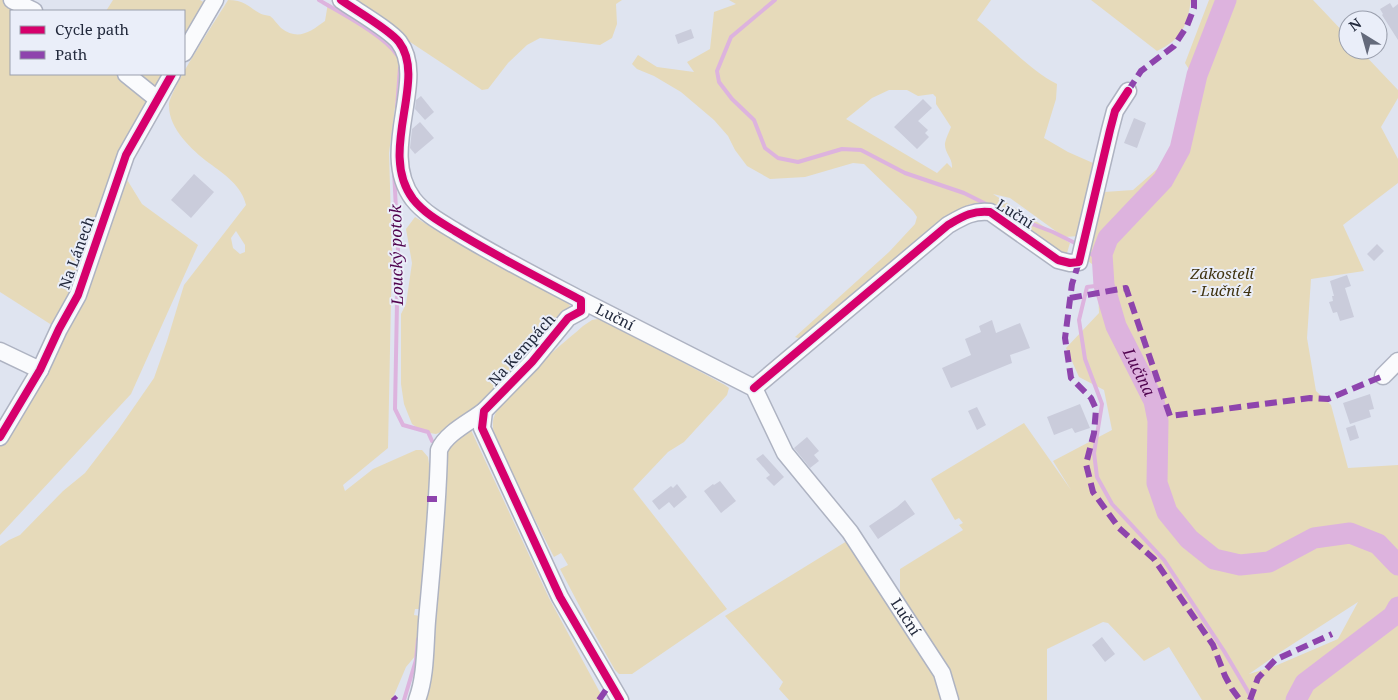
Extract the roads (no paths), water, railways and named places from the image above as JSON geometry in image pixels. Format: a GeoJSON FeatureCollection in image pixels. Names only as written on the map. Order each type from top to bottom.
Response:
{"type":"FeatureCollection","features":[{"type":"Feature","properties":{"kind":"street"},"geometry":{"type":"LineString","coordinates":[[12,0],[32,10]]}},
{"type":"Feature","properties":{"kind":"street"},"geometry":{"type":"LineString","coordinates":[[185,51],[215,0]]}},
{"type":"Feature","properties":{"kind":"street"},"geometry":{"type":"LineString","coordinates":[[341,0],[398,40],[408,58],[408,85],[399,148],[404,181],[412,198],[427,213],[487,251],[581,300]]}},
{"type":"Feature","properties":{"kind":"street"},"geometry":{"type":"LineString","coordinates":[[127,75],[157,99]]}},
{"type":"Feature","properties":{"kind":"street","name":"Na Lánech"},"geometry":{"type":"LineString","coordinates":[[0,437],[40,370],[59,329],[78,295],[126,155],[171,75]]}},
{"type":"Feature","properties":{"kind":"street","name":"Luční"},"geometry":{"type":"LineString","coordinates":[[754,388],[948,225],[967,214],[979,211],[990,212],[1058,260],[1070,263],[1078,262],[1110,130],[1116,111],[1128,91]]}},
{"type":"Feature","properties":{"kind":"street","name":"Luční"},"geometry":{"type":"LineString","coordinates":[[581,300],[754,388],[785,454],[850,532],[942,673],[950,700]]}},
{"type":"Feature","properties":{"kind":"street","name":"Na Kempách"},"geometry":{"type":"LineString","coordinates":[[484,411],[532,362],[568,318],[581,311],[581,300]]}},
{"type":"Feature","properties":{"kind":"street"},"geometry":{"type":"LineString","coordinates":[[0,350],[40,370]]}},
{"type":"Feature","properties":{"kind":"street"},"geometry":{"type":"LineString","coordinates":[[1383,376],[1398,361]]}},
{"type":"Feature","properties":{"kind":"street"},"geometry":{"type":"LineString","coordinates":[[417,700],[421,686],[436,518],[438,450],[447,438],[484,411]]}},
{"type":"Feature","properties":{"kind":"street"},"geometry":{"type":"LineString","coordinates":[[484,411],[482,428],[556,588],[620,700]]}},
{"type":"Feature","properties":{"kind":"waterway","name":"Loucký potok"},"geometry":{"type":"LineString","coordinates":[[319,0],[372,32],[391,47],[397,55]]}},
{"type":"Feature","properties":{"kind":"waterway"},"geometry":{"type":"LineString","coordinates":[[775,0],[731,37],[717,71],[719,82],[732,99],[754,120],[765,148],[778,158],[798,162],[842,149],[861,150],[905,173],[964,193],[988,205]]}},
{"type":"Feature","properties":{"kind":"waterway","name":"Lučina"},"geometry":{"type":"LineString","coordinates":[[1226,0],[1197,75],[1180,149],[1163,180],[1108,238],[1102,254],[1104,285],[1116,326],[1154,401],[1158,421],[1157,483],[1167,512],[1189,539],[1214,559],[1240,565],[1269,562],[1314,538],[1350,533],[1378,544],[1398,565]]}},
{"type":"Feature","properties":{"kind":"waterway","name":"Loucký potok"},"geometry":{"type":"LineString","coordinates":[[397,108],[400,68]]}},
{"type":"Feature","properties":{"kind":"waterway","name":"Loucký potok"},"geometry":{"type":"LineString","coordinates":[[394,170],[398,250],[395,409],[403,425],[428,432],[432,441]]}},
{"type":"Feature","properties":{"kind":"waterway"},"geometry":{"type":"LineString","coordinates":[[1006,214],[1053,232],[1079,245]]}},
{"type":"Feature","properties":{"kind":"waterway"},"geometry":{"type":"LineString","coordinates":[[1087,251],[1102,262]]}},
{"type":"Feature","properties":{"kind":"waterway"},"geometry":{"type":"LineString","coordinates":[[1104,285],[1087,287],[1079,320],[1085,359],[1102,404],[1094,453],[1097,477],[1112,504],[1164,560],[1224,651],[1253,700]]}},
{"type":"Feature","properties":{"kind":"waterway","name":"Lučina"},"geometry":{"type":"LineString","coordinates":[[1296,700],[1305,683],[1393,616],[1398,607]]}},
{"type":"Feature","properties":{"kind":"waterway","name":"Loucký potok"},"geometry":{"type":"LineString","coordinates":[[404,700],[416,660],[418,639]]}},
{"type":"Feature","properties":{"kind":"park label","name":"Zákostelí - Luční 4"},"geometry":{"type":"Point","coordinates":[1222,282]}}]}
